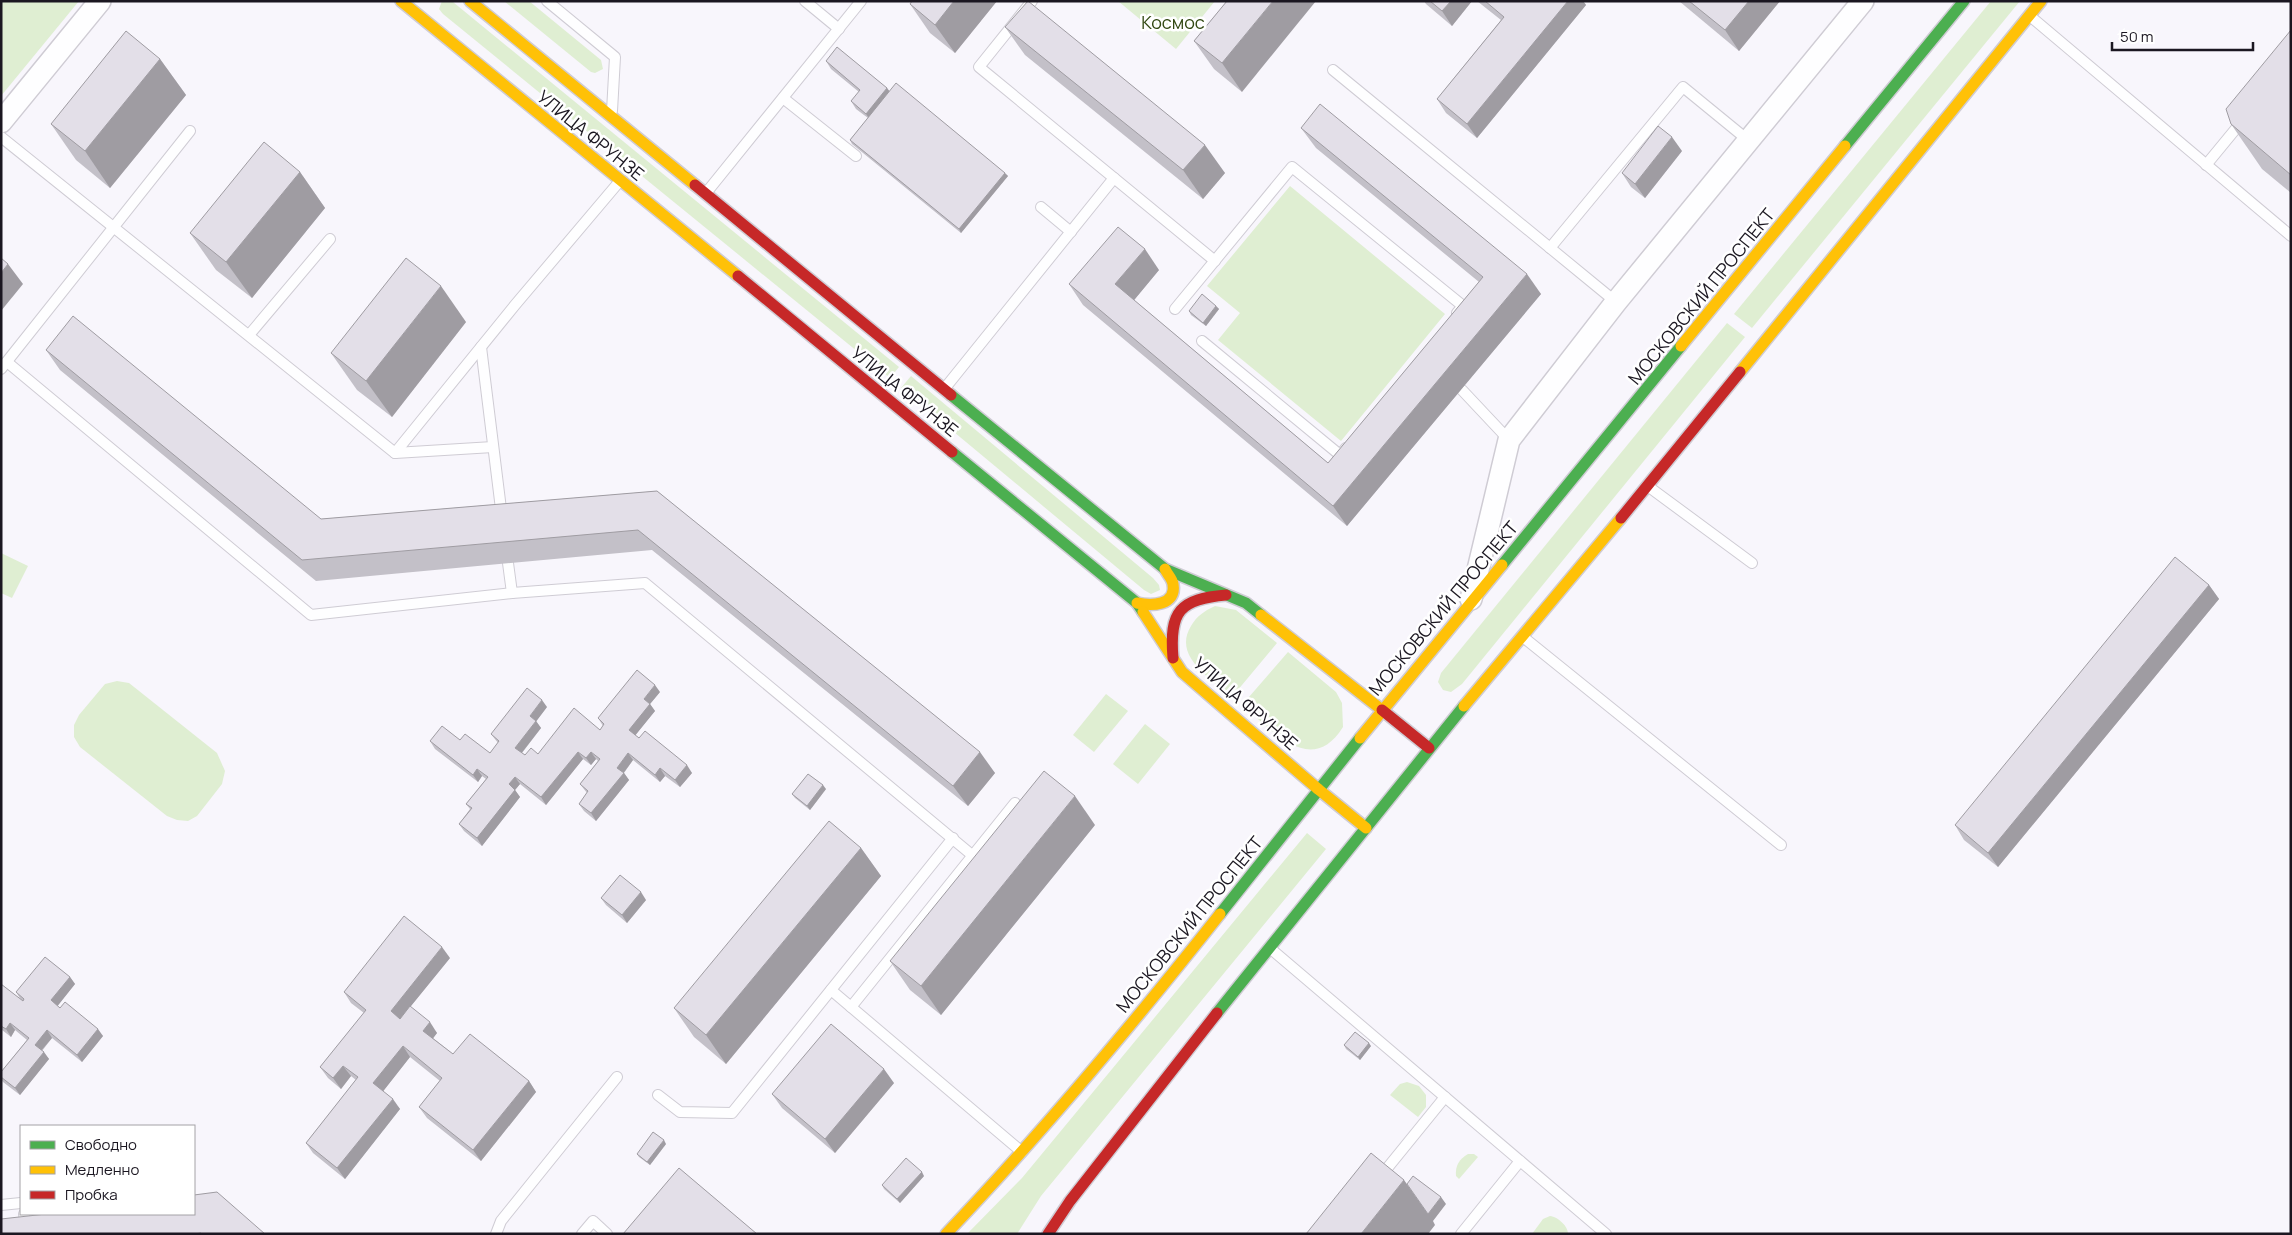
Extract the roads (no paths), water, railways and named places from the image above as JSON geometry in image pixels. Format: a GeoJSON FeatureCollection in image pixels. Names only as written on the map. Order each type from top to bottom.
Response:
{"type":"FeatureCollection","features":[{"type":"Feature","properties":{"kind":"main road","name":"УЛИЦА ФРУНЗЕ"},"geometry":{"type":"LineString","coordinates":[[400,1],[1137,603],[1182,672],[1366,828]]}},
{"type":"Feature","properties":{"kind":"main road"},"geometry":{"type":"LineString","coordinates":[[423,1],[424,21]]}},
{"type":"Feature","properties":{"kind":"main road","name":"УЛИЦА ФРУНЗЕ"},"geometry":{"type":"LineString","coordinates":[[470,1],[1165,569],[1246,603],[1429,748]]}},
{"type":"Feature","properties":{"kind":"main road","name":"МОСКОВСКИЙ ПРОСПЕКТ"},"geometry":{"type":"LineString","coordinates":[[946,1234],[1023,1153],[1232,901],[1318,789],[1382,710],[1964,1]]}},
{"type":"Feature","properties":{"kind":"main road"},"geometry":{"type":"LineString","coordinates":[[1048,1234],[1070,1201],[1146,1103],[1429,748],[1524,637],[1648,486],[2041,1]]}},
{"type":"Feature","properties":{"kind":"main road"},"geometry":{"type":"LineString","coordinates":[[1137,603],[1151,607],[1169,599],[1173,583],[1165,569]]}},
{"type":"Feature","properties":{"kind":"main road"},"geometry":{"type":"LineString","coordinates":[[1173,658],[1171,632],[1179,614],[1195,599],[1226,595]]}},
{"type":"Feature","properties":{"kind":"street"},"geometry":{"type":"LineString","coordinates":[[1,122],[100,1]]}},
{"type":"Feature","properties":{"kind":"street"},"geometry":{"type":"LineString","coordinates":[[1470,604],[1510,440],[1616,302],[1863,1]]}},
{"type":"Feature","properties":{"kind":"lane"},"geometry":{"type":"LineString","coordinates":[[547,1],[615,57],[612,118]]}},
{"type":"Feature","properties":{"kind":"lane"},"geometry":{"type":"LineString","coordinates":[[805,1],[839,29]]}},
{"type":"Feature","properties":{"kind":"lane"},"geometry":{"type":"LineString","coordinates":[[705,194],[862,1]]}},
{"type":"Feature","properties":{"kind":"lane"},"geometry":{"type":"LineString","coordinates":[[1032,1],[979,67],[1215,261]]}},
{"type":"Feature","properties":{"kind":"lane"},"geometry":{"type":"LineString","coordinates":[[2029,15],[2291,236]]}},
{"type":"Feature","properties":{"kind":"lane"},"geometry":{"type":"LineString","coordinates":[[1333,70],[1616,302]]}},
{"type":"Feature","properties":{"kind":"lane"},"geometry":{"type":"LineString","coordinates":[[1550,248],[1683,87],[1749,141]]}},
{"type":"Feature","properties":{"kind":"lane"},"geometry":{"type":"LineString","coordinates":[[783,98],[856,156]]}},
{"type":"Feature","properties":{"kind":"lane"},"geometry":{"type":"LineString","coordinates":[[2206,165],[2248,115]]}},
{"type":"Feature","properties":{"kind":"lane"},"geometry":{"type":"LineString","coordinates":[[190,131],[4,366],[311,614],[512,593],[645,583],[972,855]]}},
{"type":"Feature","properties":{"kind":"lane"},"geometry":{"type":"LineString","coordinates":[[1,137],[396,453],[493,447]]}},
{"type":"Feature","properties":{"kind":"lane"},"geometry":{"type":"LineString","coordinates":[[1176,309],[1292,167],[1463,306],[1451,320]]}},
{"type":"Feature","properties":{"kind":"lane"},"geometry":{"type":"LineString","coordinates":[[944,389],[1114,178]]}},
{"type":"Feature","properties":{"kind":"lane"},"geometry":{"type":"LineString","coordinates":[[396,453],[481,347],[620,181]]}},
{"type":"Feature","properties":{"kind":"lane"},"geometry":{"type":"LineString","coordinates":[[1041,207],[1071,232]]}},
{"type":"Feature","properties":{"kind":"lane"},"geometry":{"type":"LineString","coordinates":[[249,335],[330,239]]}},
{"type":"Feature","properties":{"kind":"lane"},"geometry":{"type":"LineString","coordinates":[[1202,341],[1340,455],[1352,440]]}},
{"type":"Feature","properties":{"kind":"lane"},"geometry":{"type":"LineString","coordinates":[[481,347],[503,526]]}},
{"type":"Feature","properties":{"kind":"lane"},"geometry":{"type":"LineString","coordinates":[[1462,390],[1510,440]]}},
{"type":"Feature","properties":{"kind":"lane"},"geometry":{"type":"LineString","coordinates":[[1648,486],[1752,564]]}},
{"type":"Feature","properties":{"kind":"lane"},"geometry":{"type":"LineString","coordinates":[[508,563],[512,593]]}},
{"type":"Feature","properties":{"kind":"lane"},"geometry":{"type":"LineString","coordinates":[[1524,637],[1781,845]]}},
{"type":"Feature","properties":{"kind":"lane"},"geometry":{"type":"LineString","coordinates":[[851,1007],[1015,803]]}},
{"type":"Feature","properties":{"kind":"lane"},"geometry":{"type":"LineString","coordinates":[[658,1096],[680,1112],[732,1113],[953,838]]}},
{"type":"Feature","properties":{"kind":"lane"},"geometry":{"type":"LineString","coordinates":[[1270,948],[1520,1161],[1599,1232]]}},
{"type":"Feature","properties":{"kind":"lane"},"geometry":{"type":"LineString","coordinates":[[831,990],[1023,1153]]}},
{"type":"Feature","properties":{"kind":"lane"},"geometry":{"type":"LineString","coordinates":[[496,1234],[501,1221],[616,1077]]}},
{"type":"Feature","properties":{"kind":"lane"},"geometry":{"type":"LineString","coordinates":[[1371,1188],[1445,1097]]}},
{"type":"Feature","properties":{"kind":"lane"},"geometry":{"type":"LineString","coordinates":[[1461,1234],[1520,1161]]}},
{"type":"Feature","properties":{"kind":"lane"},"geometry":{"type":"LineString","coordinates":[[1,1205],[20,1203]]}},
{"type":"Feature","properties":{"kind":"lane"},"geometry":{"type":"LineString","coordinates":[[24,1215],[26,1234]]}},
{"type":"Feature","properties":{"kind":"lane"},"geometry":{"type":"LineString","coordinates":[[582,1234],[593,1221],[607,1234]]}},
{"type":"Feature","properties":{"kind":"park label","name":"Космос"},"geometry":{"type":"Point","coordinates":[1173,22]}}]}
